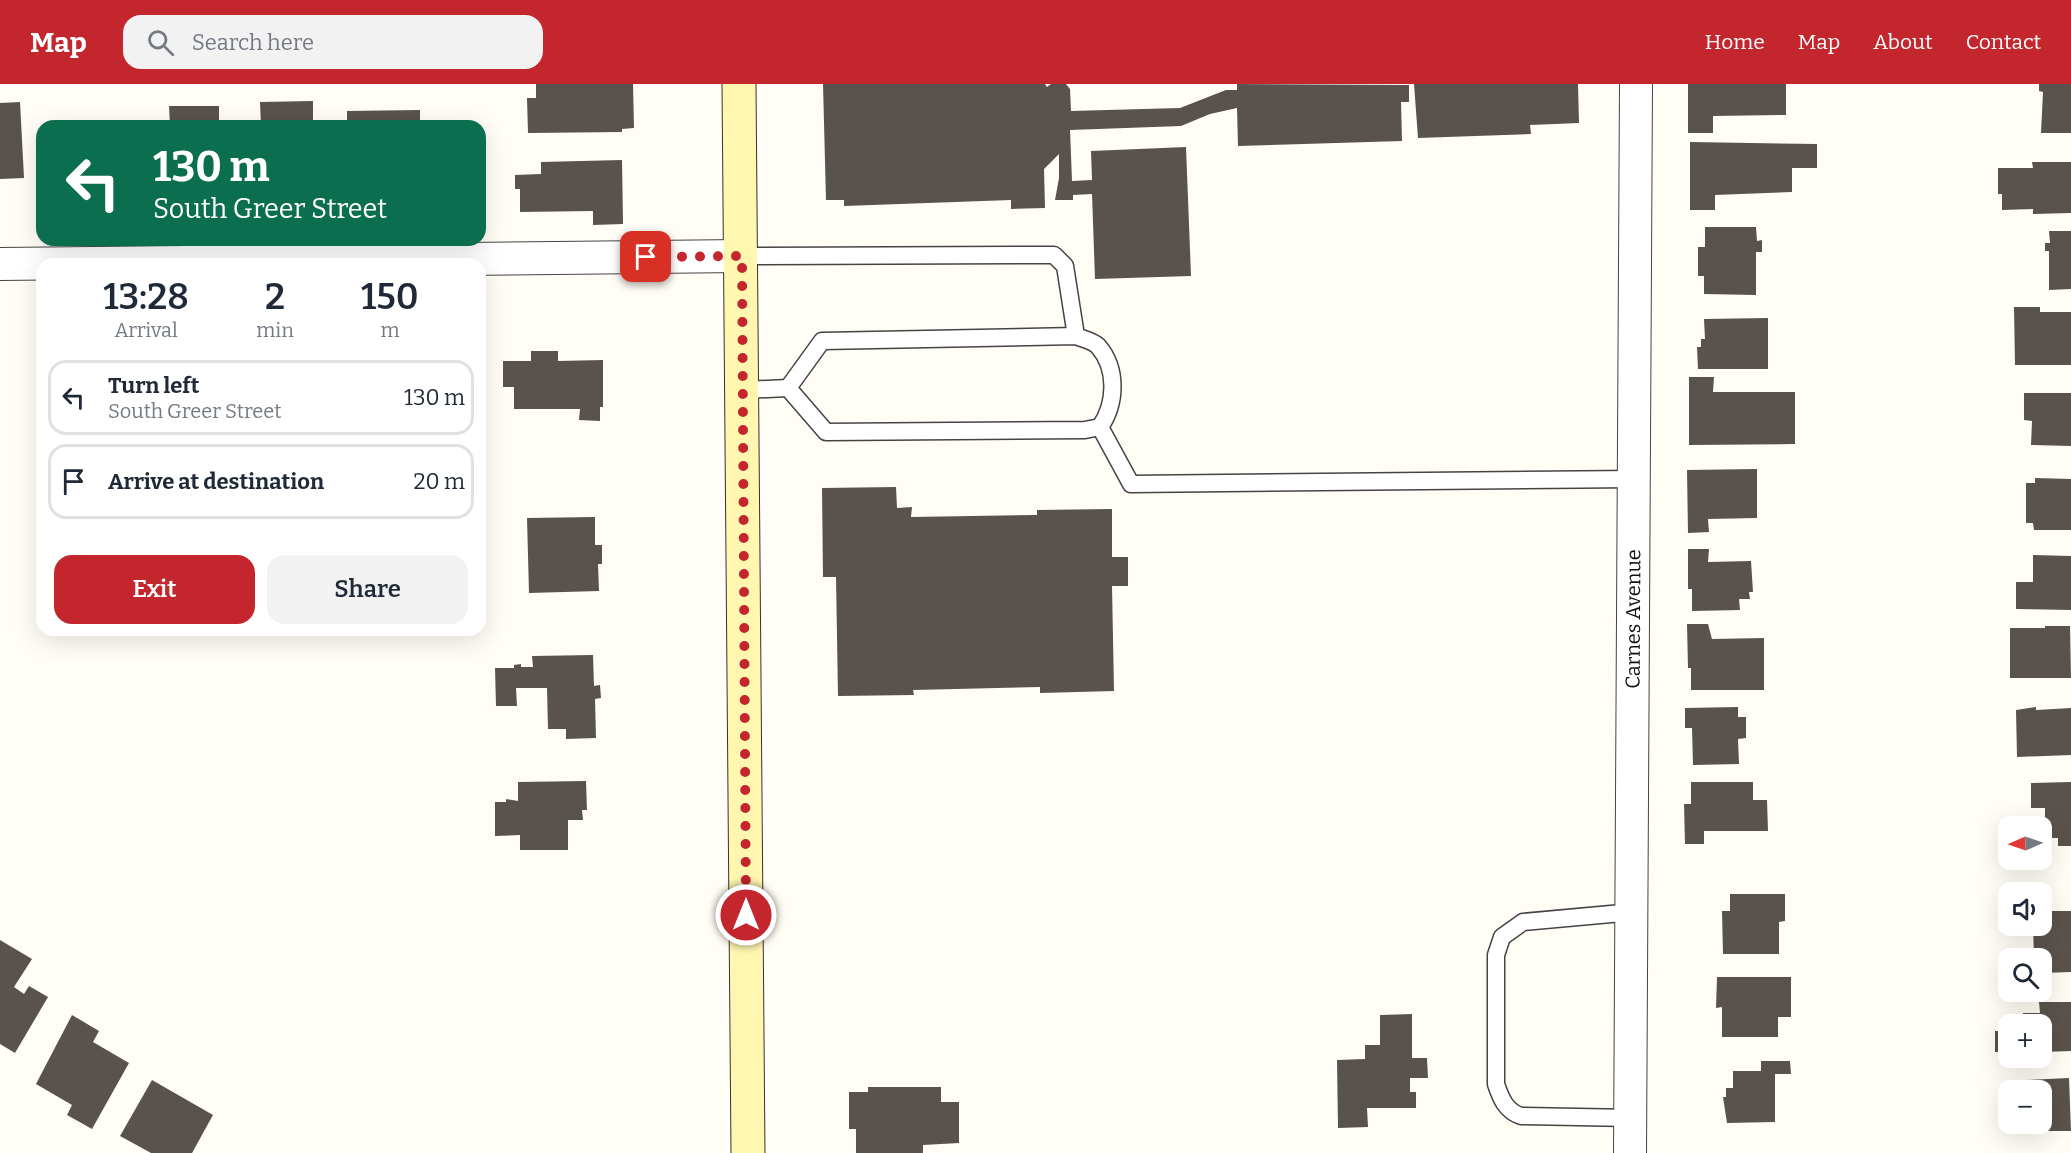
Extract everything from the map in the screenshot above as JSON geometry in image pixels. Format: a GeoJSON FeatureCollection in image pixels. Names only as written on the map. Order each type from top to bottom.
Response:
{"type":"FeatureCollection","features":[{"type":"Feature","properties":{"kind":"street"},"geometry":{"type":"LineString","coordinates":[[739,84],[748,1153]]}},
{"type":"Feature","properties":{"kind":"street","name":"Carnes Avenue"},"geometry":{"type":"LineString","coordinates":[[1630,1153],[1632,1118],[1636,84]]}},
{"type":"Feature","properties":{"kind":"street"},"geometry":{"type":"LineString","coordinates":[[486,259],[742,256]]}},
{"type":"Feature","properties":{"kind":"street"},"geometry":{"type":"LineString","coordinates":[[0,264],[36,264]]}},
{"type":"Feature","properties":{"kind":"lane"},"geometry":{"type":"LineString","coordinates":[[742,256],[1054,255],[1065,266],[1076,336]]}},
{"type":"Feature","properties":{"kind":"lane"},"geometry":{"type":"LineString","coordinates":[[788,388],[822,341],[1076,336],[1096,344],[1106,358],[1112,377],[1112,401],[1100,427]]}},
{"type":"Feature","properties":{"kind":"lane"},"geometry":{"type":"LineString","coordinates":[[788,388],[826,432],[1085,430],[1100,427]]}},
{"type":"Feature","properties":{"kind":"lane"},"geometry":{"type":"LineString","coordinates":[[743,390],[788,388]]}},
{"type":"Feature","properties":{"kind":"lane"},"geometry":{"type":"LineString","coordinates":[[1100,427],[1131,484],[1635,479]]}},
{"type":"Feature","properties":{"kind":"lane"},"geometry":{"type":"LineString","coordinates":[[1632,1118],[1521,1116],[1511,1113],[1502,1100],[1496,1084],[1496,955],[1502,937],[1523,922],[1633,912]]}},
{"type":"Feature","properties":{"kind":"building"},"geometry":{"type":"Polygon","coordinates":[[[536,84],[633,84],[634,128],[622,129],[622,132],[528,133],[527,98],[536,98],[536,84]]]}},
{"type":"Feature","properties":{"kind":"building"},"geometry":{"type":"Polygon","coordinates":[[[823,84],[1045,84],[1047,87],[1051,84],[1066,84],[1070,89],[1071,111],[1180,108],[1226,90],[1237,90],[1237,84],[1409,85],[1409,102],[1401,102],[1402,141],[1238,146],[1237,108],[1210,114],[1181,126],[1070,130],[1072,181],[1092,180],[1091,151],[1186,147],[1191,276],[1095,279],[1092,194],[1073,195],[1073,200],[1055,200],[1059,178],[1059,154],[1044,169],[1045,208],[1011,209],[1011,200],[844,206],[844,200],[826,200],[823,84]]]}},
{"type":"Feature","properties":{"kind":"building"},"geometry":{"type":"Polygon","coordinates":[[[1414,84],[1578,84],[1579,123],[1530,125],[1531,134],[1418,138],[1414,84]]]}},
{"type":"Feature","properties":{"kind":"building"},"geometry":{"type":"Polygon","coordinates":[[[1688,84],[1786,84],[1786,115],[1713,116],[1713,133],[1688,133],[1688,84]]]}},
{"type":"Feature","properties":{"kind":"building"},"geometry":{"type":"Polygon","coordinates":[[[2039,84],[2071,84],[2071,133],[2041,133],[2043,92],[2039,91],[2039,84]]]}},
{"type":"Feature","properties":{"kind":"building"},"geometry":{"type":"Polygon","coordinates":[[[313,101],[313,120],[261,120],[260,102],[313,101]]]}},
{"type":"Feature","properties":{"kind":"building"},"geometry":{"type":"Polygon","coordinates":[[[20,102],[24,178],[0,179],[0,103],[20,102]]]}},
{"type":"Feature","properties":{"kind":"building"},"geometry":{"type":"Polygon","coordinates":[[[169,106],[219,106],[219,120],[170,120],[169,106]]]}},
{"type":"Feature","properties":{"kind":"building"},"geometry":{"type":"Polygon","coordinates":[[[420,110],[420,120],[347,120],[347,111],[420,110]]]}},
{"type":"Feature","properties":{"kind":"building"},"geometry":{"type":"Polygon","coordinates":[[[1690,142],[1817,144],[1817,168],[1792,168],[1792,192],[1715,195],[1715,210],[1690,210],[1690,142]]]}},
{"type":"Feature","properties":{"kind":"building"},"geometry":{"type":"Polygon","coordinates":[[[622,160],[623,224],[593,225],[593,211],[520,212],[520,189],[515,189],[515,175],[541,174],[541,162],[622,160]]]}},
{"type":"Feature","properties":{"kind":"building"},"geometry":{"type":"Polygon","coordinates":[[[2032,162],[2071,162],[2071,213],[2033,214],[2033,209],[2002,210],[2002,194],[1998,194],[1998,168],[2033,168],[2032,162]]]}},
{"type":"Feature","properties":{"kind":"building"},"geometry":{"type":"Polygon","coordinates":[[[1705,227],[1756,227],[1757,241],[1762,240],[1762,252],[1756,252],[1756,295],[1704,294],[1704,276],[1698,276],[1698,247],[1705,247],[1705,227]]]}},
{"type":"Feature","properties":{"kind":"building"},"geometry":{"type":"Polygon","coordinates":[[[2049,231],[2071,231],[2071,289],[2049,290],[2049,251],[2045,251],[2045,243],[2050,243],[2049,231]]]}},
{"type":"Feature","properties":{"kind":"building"},"geometry":{"type":"Polygon","coordinates":[[[2014,307],[2040,307],[2040,312],[2071,312],[2071,365],[2015,365],[2014,307]]]}},
{"type":"Feature","properties":{"kind":"building"},"geometry":{"type":"Polygon","coordinates":[[[1768,318],[1768,369],[1698,369],[1697,347],[1701,347],[1701,339],[1705,339],[1704,319],[1768,318]]]}},
{"type":"Feature","properties":{"kind":"building"},"geometry":{"type":"Polygon","coordinates":[[[531,351],[558,351],[558,361],[603,360],[603,407],[600,407],[600,421],[579,420],[580,409],[514,409],[514,387],[503,387],[503,361],[531,361],[531,351]]]}},
{"type":"Feature","properties":{"kind":"building"},"geometry":{"type":"Polygon","coordinates":[[[1689,377],[1714,377],[1713,392],[1795,392],[1795,444],[1689,445],[1689,377]]]}},
{"type":"Feature","properties":{"kind":"building"},"geometry":{"type":"Polygon","coordinates":[[[2024,393],[2071,393],[2071,446],[2031,445],[2032,421],[2024,420],[2024,393]]]}},
{"type":"Feature","properties":{"kind":"building"},"geometry":{"type":"Polygon","coordinates":[[[1757,469],[1757,518],[1708,519],[1709,532],[1688,533],[1687,470],[1757,469]]]}},
{"type":"Feature","properties":{"kind":"building"},"geometry":{"type":"Polygon","coordinates":[[[2035,478],[2071,479],[2071,530],[2034,530],[2033,523],[2026,523],[2026,483],[2035,483],[2035,478]]]}},
{"type":"Feature","properties":{"kind":"building"},"geometry":{"type":"Polygon","coordinates":[[[896,487],[897,508],[912,507],[911,517],[1037,515],[1037,510],[1112,509],[1112,557],[1128,557],[1128,586],[1112,586],[1114,691],[1040,693],[1040,687],[913,690],[914,695],[838,696],[836,577],[823,577],[822,488],[896,487]]]}},
{"type":"Feature","properties":{"kind":"building"},"geometry":{"type":"Polygon","coordinates":[[[595,517],[595,545],[602,545],[602,564],[598,564],[599,591],[529,593],[527,518],[595,517]]]}},
{"type":"Feature","properties":{"kind":"building"},"geometry":{"type":"Polygon","coordinates":[[[1688,549],[1709,549],[1708,562],[1751,561],[1753,592],[1749,592],[1750,599],[1739,599],[1740,610],[1692,611],[1692,589],[1688,589],[1688,549]]]}},
{"type":"Feature","properties":{"kind":"building"},"geometry":{"type":"Polygon","coordinates":[[[2033,555],[2071,556],[2071,610],[2016,609],[2016,582],[2033,582],[2033,555]]]}},
{"type":"Feature","properties":{"kind":"building"},"geometry":{"type":"Polygon","coordinates":[[[1687,624],[1708,624],[1712,639],[1764,638],[1764,690],[1691,690],[1687,624]]]}},
{"type":"Feature","properties":{"kind":"building"},"geometry":{"type":"Polygon","coordinates":[[[2045,626],[2070,626],[2071,678],[2010,678],[2010,628],[2045,628],[2045,626]]]}},
{"type":"Feature","properties":{"kind":"building"},"geometry":{"type":"Polygon","coordinates":[[[593,655],[594,686],[600,685],[601,698],[595,699],[596,738],[566,739],[566,729],[548,729],[547,688],[516,688],[517,706],[496,706],[495,668],[514,668],[514,665],[521,664],[521,667],[533,667],[532,656],[593,655]]]}},
{"type":"Feature","properties":{"kind":"building"},"geometry":{"type":"Polygon","coordinates":[[[1738,707],[1738,717],[1746,717],[1746,738],[1738,739],[1739,764],[1693,765],[1692,728],[1685,728],[1685,708],[1738,707]]]}},
{"type":"Feature","properties":{"kind":"building"},"geometry":{"type":"Polygon","coordinates":[[[2036,707],[2036,710],[2071,708],[2071,755],[2017,757],[2016,710],[2036,707]]]}},
{"type":"Feature","properties":{"kind":"building"},"geometry":{"type":"Polygon","coordinates":[[[586,781],[587,810],[582,810],[583,820],[568,820],[568,850],[520,850],[520,835],[495,836],[495,802],[506,802],[506,799],[518,801],[518,782],[586,781]]]}},
{"type":"Feature","properties":{"kind":"building"},"geometry":{"type":"Polygon","coordinates":[[[1691,782],[1753,782],[1753,800],[1767,800],[1768,831],[1704,831],[1704,844],[1685,844],[1684,804],[1691,804],[1691,782]]]}},
{"type":"Feature","properties":{"kind":"building"},"geometry":{"type":"Polygon","coordinates":[[[2071,782],[2071,846],[2058,846],[2058,838],[2052,838],[2052,816],[2045,816],[2045,808],[2031,808],[2031,783],[2071,782]]]}},
{"type":"Feature","properties":{"kind":"building"},"geometry":{"type":"Polygon","coordinates":[[[1730,894],[1785,894],[1785,921],[1779,922],[1779,954],[1723,954],[1722,911],[1730,911],[1730,894]]]}},
{"type":"Feature","properties":{"kind":"building"},"geometry":{"type":"Polygon","coordinates":[[[2052,911],[2071,911],[2071,972],[2052,973],[2052,948],[2034,948],[2033,936],[2052,936],[2052,911]]]}},
{"type":"Feature","properties":{"kind":"building"},"geometry":{"type":"Polygon","coordinates":[[[0,940],[32,959],[14,987],[24,994],[29,986],[48,997],[15,1053],[0,1044],[0,940]]]}},
{"type":"Feature","properties":{"kind":"building"},"geometry":{"type":"Polygon","coordinates":[[[1717,977],[1791,977],[1791,1017],[1778,1017],[1778,1037],[1722,1037],[1722,1007],[1716,1008],[1717,977]]]}},
{"type":"Feature","properties":{"kind":"building"},"geometry":{"type":"Polygon","coordinates":[[[2039,1002],[2071,1002],[2071,1051],[2052,1052],[2052,1014],[2023,1014],[2040,1013],[2039,1002]]]}},
{"type":"Feature","properties":{"kind":"building"},"geometry":{"type":"Polygon","coordinates":[[[1412,1014],[1412,1058],[1427,1058],[1428,1078],[1410,1078],[1410,1092],[1416,1092],[1416,1108],[1367,1108],[1368,1127],[1338,1128],[1337,1060],[1365,1059],[1365,1045],[1380,1045],[1380,1015],[1412,1014]]]}},
{"type":"Feature","properties":{"kind":"building"},"geometry":{"type":"Polygon","coordinates":[[[72,1015],[99,1031],[93,1042],[129,1063],[92,1129],[67,1115],[72,1105],[36,1084],[72,1015]]]}},
{"type":"Feature","properties":{"kind":"building"},"geometry":{"type":"Polygon","coordinates":[[[1995,1031],[1998,1031],[1998,1052],[1995,1052],[1995,1031]]]}},
{"type":"Feature","properties":{"kind":"building"},"geometry":{"type":"Polygon","coordinates":[[[1761,1061],[1790,1061],[1791,1074],[1775,1074],[1775,1122],[1727,1123],[1723,1097],[1726,1097],[1726,1088],[1733,1088],[1733,1071],[1761,1071],[1761,1061]]]}},
{"type":"Feature","properties":{"kind":"building"},"geometry":{"type":"Polygon","coordinates":[[[2069,1078],[2071,1131],[2052,1131],[2052,1080],[2027,1080],[2069,1078]]]}},
{"type":"Feature","properties":{"kind":"building"},"geometry":{"type":"Polygon","coordinates":[[[152,1080],[213,1115],[192,1153],[151,1153],[120,1136],[152,1080]]]}},
{"type":"Feature","properties":{"kind":"building"},"geometry":{"type":"Polygon","coordinates":[[[868,1087],[941,1087],[941,1102],[959,1102],[959,1143],[923,1145],[923,1153],[856,1153],[856,1129],[849,1129],[849,1092],[868,1092],[868,1087]]]}},
{"type":"Feature","properties":{"kind":"route"},"geometry":{"type":"LineString","coordinates":[[646,257],[742,256],[746,915]]}}]}
